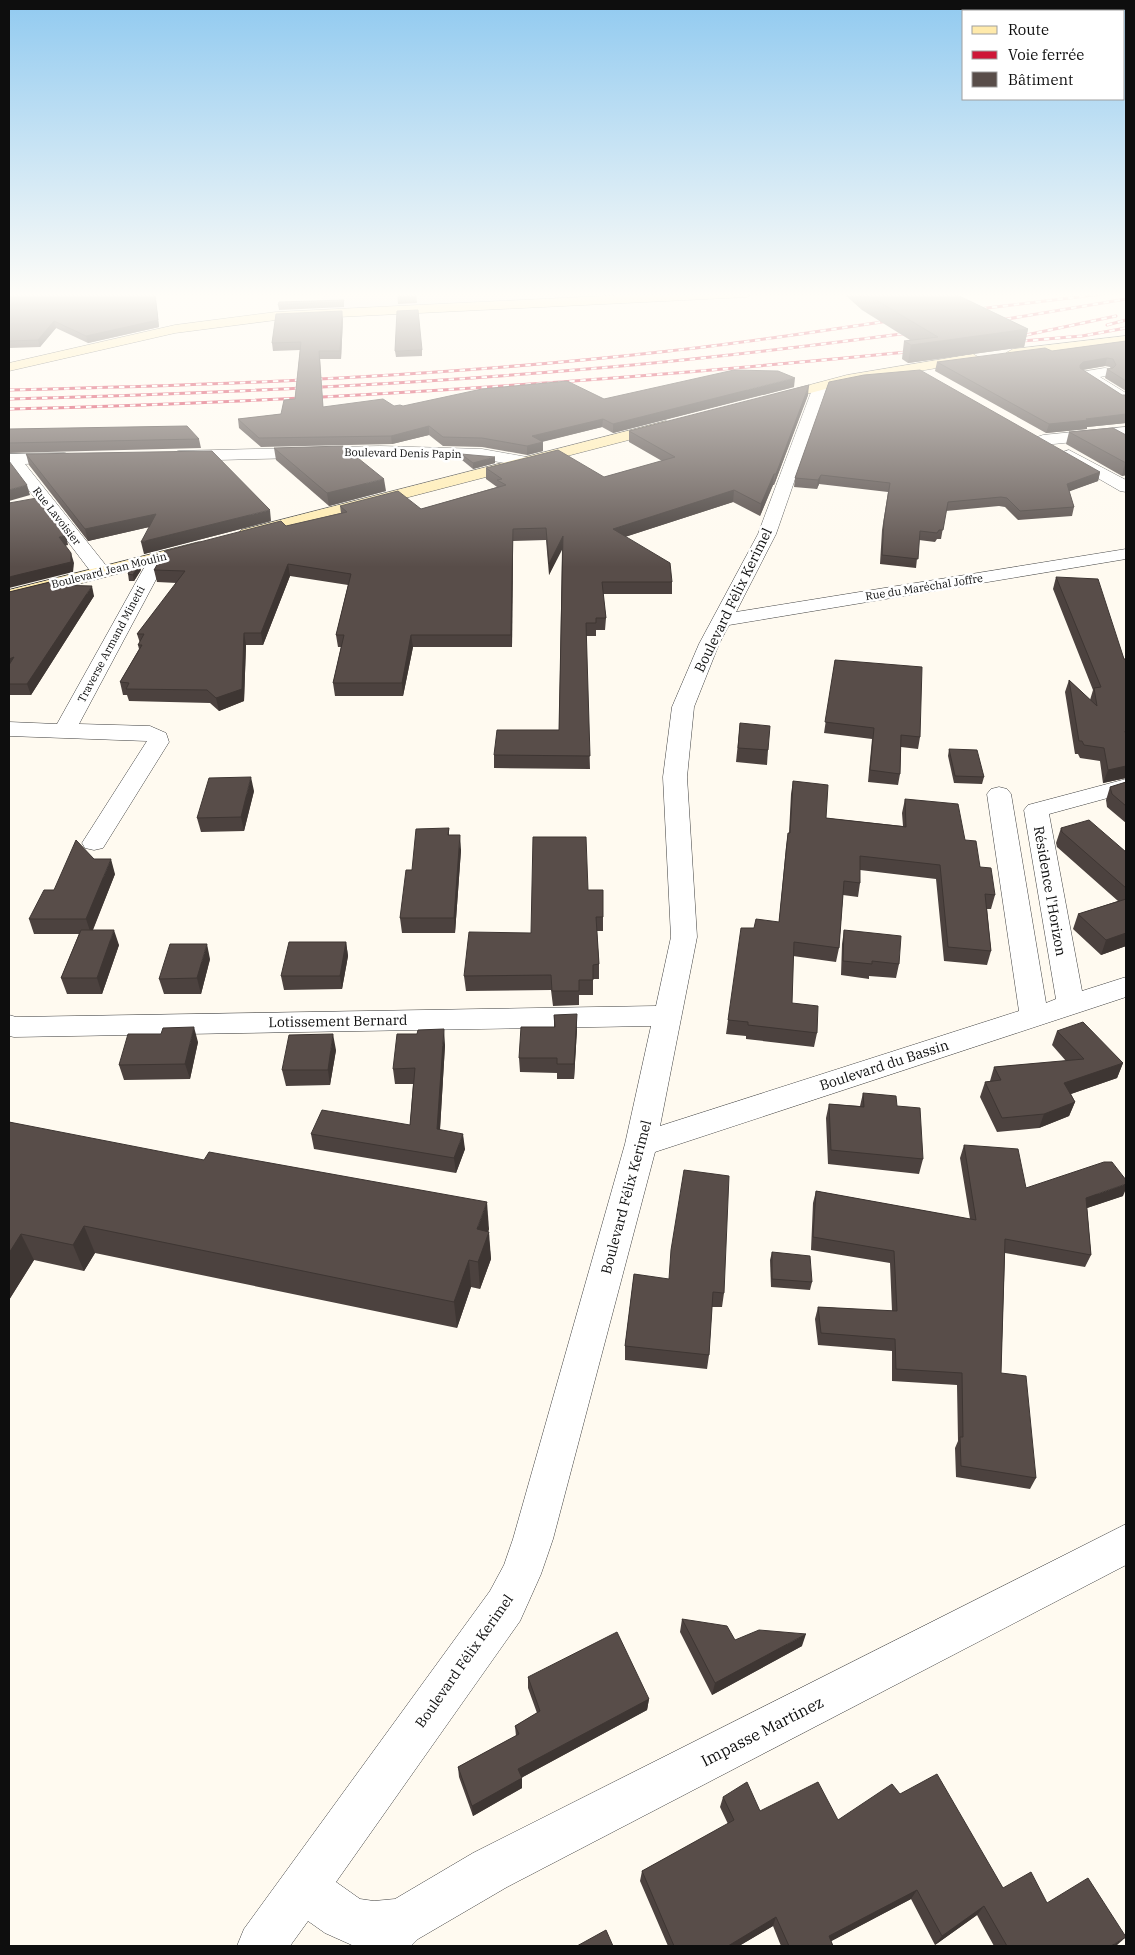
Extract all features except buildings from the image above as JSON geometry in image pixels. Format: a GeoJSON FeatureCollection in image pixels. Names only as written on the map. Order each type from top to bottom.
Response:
{"type":"FeatureCollection","features":[{"type":"Feature","properties":{"kind":"street"},"geometry":{"type":"LineString","coordinates":[[757,402],[829,384]]}},
{"type":"Feature","properties":{"kind":"street"},"geometry":{"type":"LineString","coordinates":[[1101,384],[1126,399]]}},
{"type":"Feature","properties":{"kind":"street","name":"Boulevard Félix Kerimel"},"geometry":{"type":"LineString","coordinates":[[261,1946],[505,1606],[521,1574],[535,1530],[641,1144],[684,937],[675,777],[683,708],[709,644],[766,534],[820,387]]}},
{"type":"Feature","properties":{"kind":"street"},"geometry":{"type":"LineString","coordinates":[[234,538],[679,422]]}},
{"type":"Feature","properties":{"kind":"street"},"geometry":{"type":"LineString","coordinates":[[1026,431],[1126,487]]}},
{"type":"Feature","properties":{"kind":"street"},"geometry":{"type":"LineString","coordinates":[[1043,440],[1126,432]]}},
{"type":"Feature","properties":{"kind":"street","name":"Boulevard Denis Papin"},"geometry":{"type":"LineString","coordinates":[[162,456],[380,451],[482,454],[527,462]]}},
{"type":"Feature","properties":{"kind":"street"},"geometry":{"type":"LineString","coordinates":[[11,459],[82,458]]}},
{"type":"Feature","properties":{"kind":"street","name":"Rue Lavoisier"},"geometry":{"type":"LineString","coordinates":[[11,459],[34,501],[101,572]]}},
{"type":"Feature","properties":{"kind":"street","name":"Boulevard Jean Moulin"},"geometry":{"type":"LineString","coordinates":[[9,596],[215,542]]}},
{"type":"Feature","properties":{"kind":"street","name":"Rue du Maréchal Joffre"},"geometry":{"type":"LineString","coordinates":[[722,620],[1126,554]]}},
{"type":"Feature","properties":{"kind":"street","name":"Traverse Armand Minetti"},"geometry":{"type":"LineString","coordinates":[[64,731],[158,557]]}},
{"type":"Feature","properties":{"kind":"street"},"geometry":{"type":"LineString","coordinates":[[9,729],[150,733],[158,738],[158,742],[94,843]]}},
{"type":"Feature","properties":{"kind":"street","name":"Résidence l'Horizon"},"geometry":{"type":"LineString","coordinates":[[1071,1005],[1036,810],[1126,786]]}},
{"type":"Feature","properties":{"kind":"street"},"geometry":{"type":"LineString","coordinates":[[999,794],[1034,1017]]}},
{"type":"Feature","properties":{"kind":"street","name":"Boulevard du Bassin"},"geometry":{"type":"LineString","coordinates":[[641,1144],[1126,987]]}},
{"type":"Feature","properties":{"kind":"street","name":"Lotissement Bernard"},"geometry":{"type":"LineString","coordinates":[[9,1025],[24,1027],[668,1016]]}},
{"type":"Feature","properties":{"kind":"street","name":"Impasse Martinez"},"geometry":{"type":"LineString","coordinates":[[304,1886],[339,1915],[389,1934],[498,1866],[1126,1544]]}},
{"type":"Feature","properties":{"kind":"railway"},"geometry":{"type":"LineString","coordinates":[[9,390],[195,384]]}},
{"type":"Feature","properties":{"kind":"railway"},"geometry":{"type":"LineString","coordinates":[[9,399],[151,395],[377,384]]}},
{"type":"Feature","properties":{"kind":"railway"},"geometry":{"type":"LineString","coordinates":[[9,409],[236,401],[531,384]]}}]}
